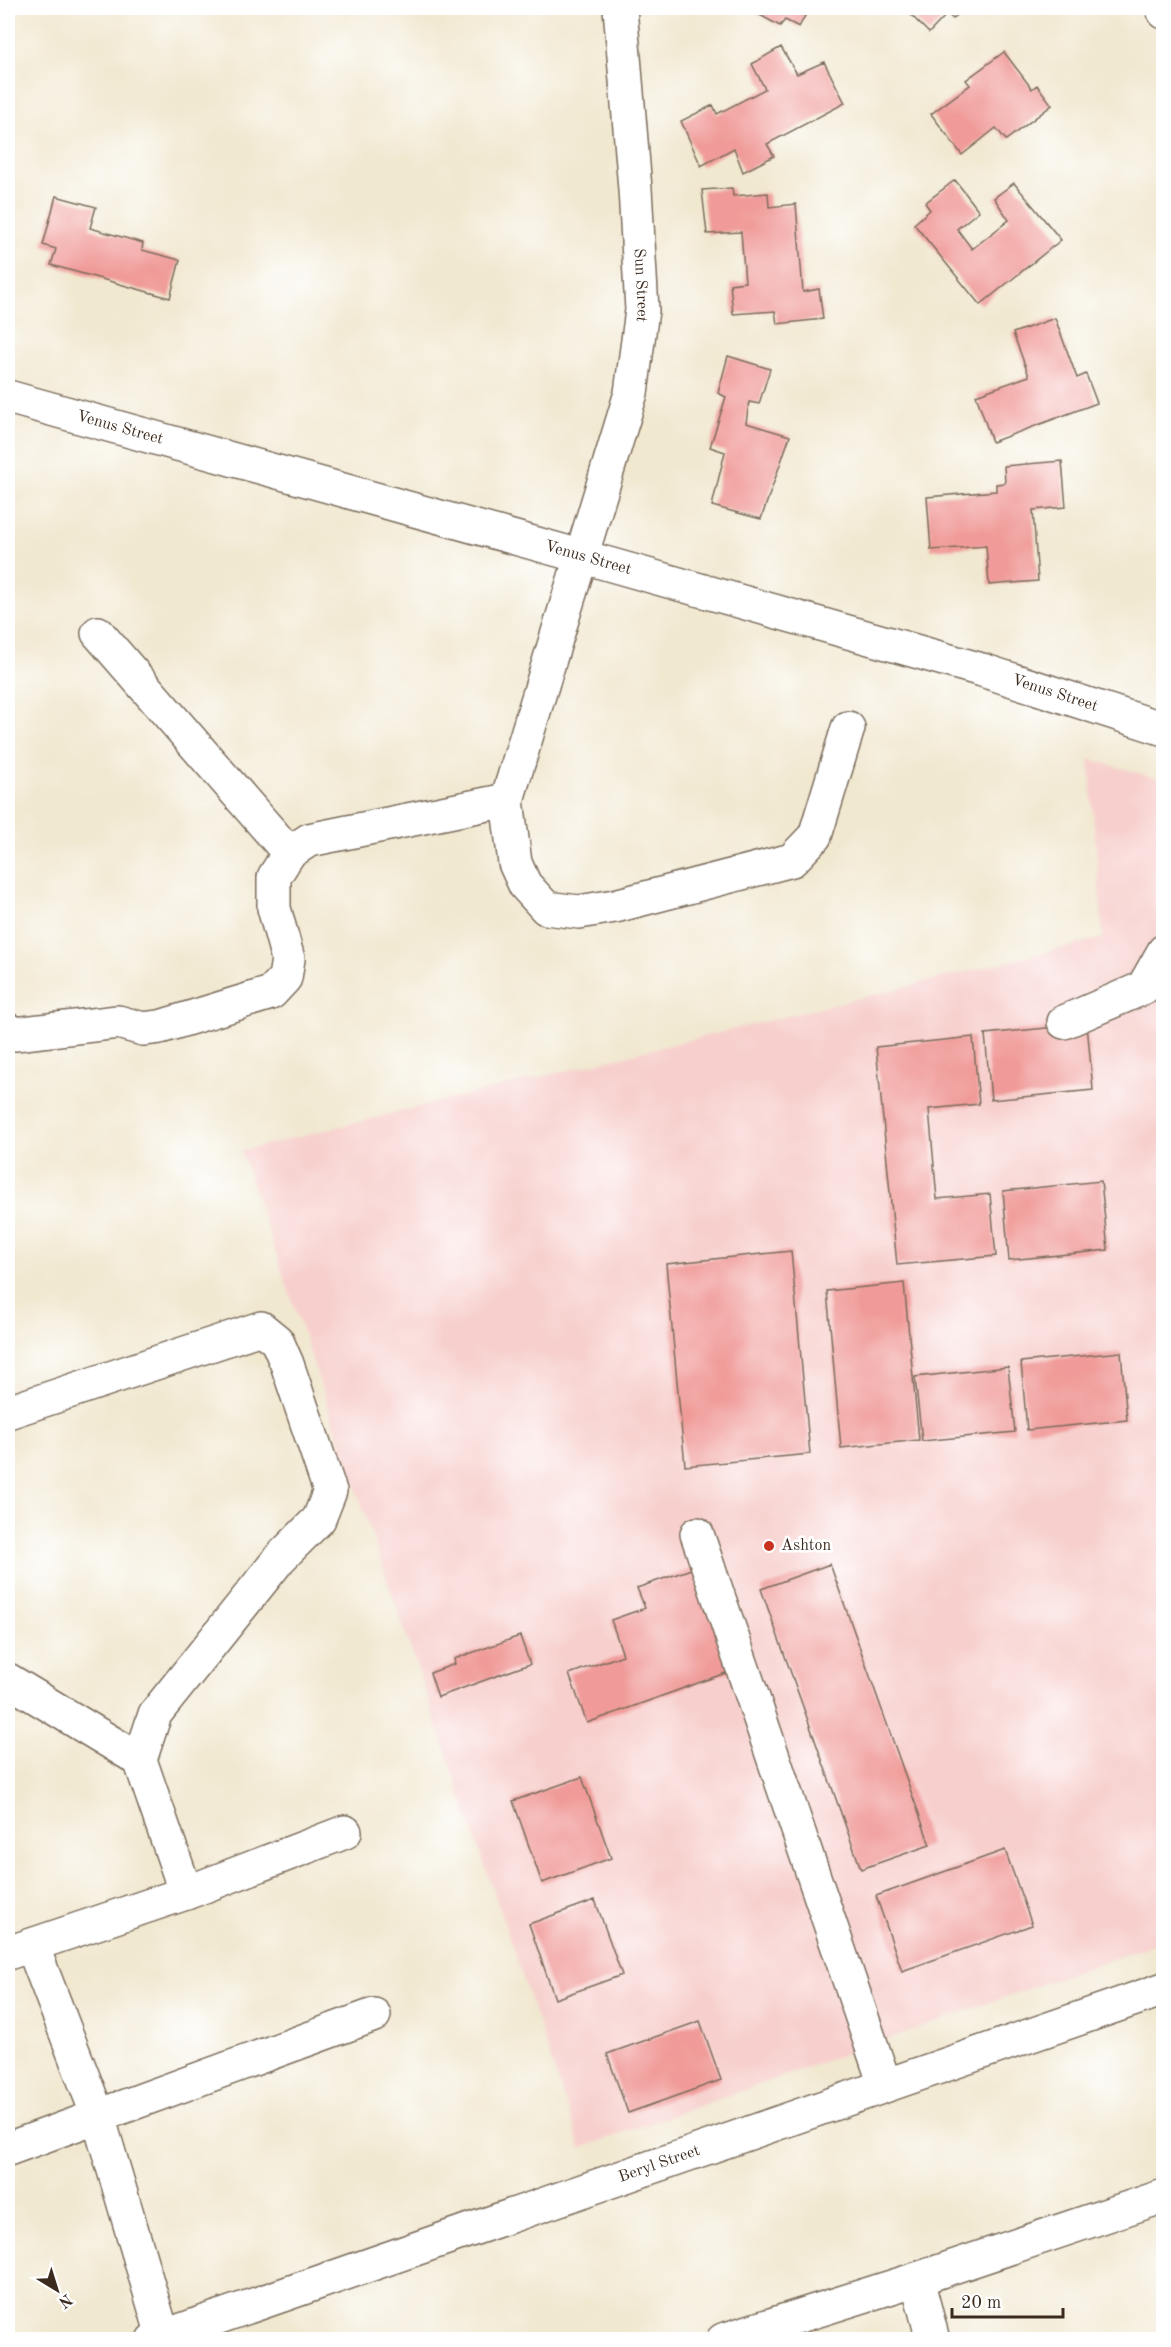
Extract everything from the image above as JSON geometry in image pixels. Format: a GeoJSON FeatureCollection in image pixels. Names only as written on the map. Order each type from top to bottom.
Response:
{"type":"FeatureCollection","features":[{"type":"Feature","properties":{"kind":"street","name":"Sun Street"},"geometry":{"type":"LineString","coordinates":[[507,800],[631,393],[642,310],[635,189],[620,8]]}},
{"type":"Feature","properties":{"kind":"street"},"geometry":{"type":"LineString","coordinates":[[1163,8],[1164,12]]}},
{"type":"Feature","properties":{"kind":"street","name":"Venus Street"},"geometry":{"type":"LineString","coordinates":[[8,397],[982,670],[1164,729]]}},
{"type":"Feature","properties":{"kind":"street"},"geometry":{"type":"LineString","coordinates":[[98,633],[289,853]]}},
{"type":"Feature","properties":{"kind":"street"},"geometry":{"type":"LineString","coordinates":[[8,1030],[15,1034],[118,1022],[143,1029],[160,1028],[272,993],[285,978],[288,959],[274,908],[274,877],[289,853],[309,840],[507,800],[514,863],[525,885],[546,908],[579,912],[615,906],[792,860],[814,836],[848,728]]}},
{"type":"Feature","properties":{"kind":"street"},"geometry":{"type":"LineString","coordinates":[[1064,1022],[1143,988],[1164,951]]}},
{"type":"Feature","properties":{"kind":"street"},"geometry":{"type":"LineString","coordinates":[[8,1412],[261,1328],[277,1341],[287,1364],[330,1491],[319,1519],[280,1558],[155,1714],[140,1760],[186,1893]]}},
{"type":"Feature","properties":{"kind":"street"},"geometry":{"type":"LineString","coordinates":[[697,1534],[885,2085]]}},
{"type":"Feature","properties":{"kind":"street"},"geometry":{"type":"LineString","coordinates":[[8,1680],[140,1760]]}},
{"type":"Feature","properties":{"kind":"street"},"geometry":{"type":"LineString","coordinates":[[158,2338],[98,2116],[20,1949],[186,1893],[345,1832]]}},
{"type":"Feature","properties":{"kind":"street","name":"Beryl Street"},"geometry":{"type":"LineString","coordinates":[[158,2338],[1163,1990]]}},
{"type":"Feature","properties":{"kind":"street"},"geometry":{"type":"LineString","coordinates":[[8,2149],[374,2015]]}},
{"type":"Feature","properties":{"kind":"street"},"geometry":{"type":"LineString","coordinates":[[723,2340],[917,2279],[1164,2196]]}},
{"type":"Feature","properties":{"kind":"street"},"geometry":{"type":"LineString","coordinates":[[917,2279],[933,2340]]}},
{"type":"Feature","properties":{"kind":"shaded area","name":"Ashton"},"geometry":{"type":"Polygon","coordinates":[[[1089,759],[1163,780],[1163,1941],[581,2148],[241,1151],[1103,938],[1089,759]]]}},
{"type":"Feature","properties":{"kind":"building"},"geometry":{"type":"Polygon","coordinates":[[[747,8],[809,8],[799,27],[785,20],[780,26],[747,8]]]}},
{"type":"Feature","properties":{"kind":"building"},"geometry":{"type":"Polygon","coordinates":[[[904,8],[964,8],[953,19],[947,14],[929,33],[904,8]]]}},
{"type":"Feature","properties":{"kind":"building"},"geometry":{"type":"Polygon","coordinates":[[[781,47],[797,74],[824,62],[845,103],[767,144],[774,156],[743,172],[734,148],[701,166],[681,121],[713,105],[717,114],[765,89],[752,64],[781,47]]]}},
{"type":"Feature","properties":{"kind":"building"},"geometry":{"type":"Polygon","coordinates":[[[1004,52],[1032,89],[1037,85],[1052,105],[1006,140],[996,128],[962,155],[931,114],[970,85],[966,80],[1004,52]]]}},
{"type":"Feature","properties":{"kind":"building"},"geometry":{"type":"Polygon","coordinates":[[[955,180],[979,211],[957,229],[972,249],[1009,220],[994,198],[1014,183],[1061,240],[980,305],[914,224],[930,210],[925,203],[955,180]]]}},
{"type":"Feature","properties":{"kind":"building"},"geometry":{"type":"Polygon","coordinates":[[[732,188],[733,196],[768,193],[769,207],[796,204],[803,292],[819,289],[823,319],[777,324],[775,311],[733,314],[730,284],[745,282],[741,232],[707,234],[702,190],[732,188]]]}},
{"type":"Feature","properties":{"kind":"building"},"geometry":{"type":"Polygon","coordinates":[[[56,196],[96,207],[90,228],[143,243],[142,250],[180,260],[170,298],[51,265],[56,249],[43,245],[56,196]]]}},
{"type":"Feature","properties":{"kind":"building"},"geometry":{"type":"Polygon","coordinates":[[[1055,318],[1077,378],[1086,374],[1097,403],[992,442],[976,395],[1029,376],[1013,333],[1055,318]]]}},
{"type":"Feature","properties":{"kind":"building"},"geometry":{"type":"Polygon","coordinates":[[[728,356],[770,369],[759,404],[749,402],[746,423],[790,436],[761,519],[712,506],[725,452],[710,447],[726,397],[718,393],[728,356]]]}},
{"type":"Feature","properties":{"kind":"building"},"geometry":{"type":"Polygon","coordinates":[[[1062,461],[1066,507],[1033,510],[1038,581],[989,585],[986,546],[931,550],[927,497],[996,491],[996,484],[1005,483],[1004,466],[1062,461]]]}},
{"type":"Feature","properties":{"kind":"building"},"geometry":{"type":"Polygon","coordinates":[[[1087,1024],[1093,1090],[991,1100],[985,1034],[1087,1024]]]}},
{"type":"Feature","properties":{"kind":"building"},"geometry":{"type":"Polygon","coordinates":[[[973,1037],[979,1104],[929,1109],[937,1199],[990,1194],[996,1256],[897,1265],[876,1047],[973,1037]]]}},
{"type":"Feature","properties":{"kind":"building"},"geometry":{"type":"Polygon","coordinates":[[[1101,1181],[1108,1250],[1009,1260],[1003,1191],[1101,1181]]]}},
{"type":"Feature","properties":{"kind":"building"},"geometry":{"type":"Polygon","coordinates":[[[791,1251],[810,1454],[685,1466],[666,1264],[791,1251]]]}},
{"type":"Feature","properties":{"kind":"building"},"geometry":{"type":"Polygon","coordinates":[[[904,1283],[919,1440],[841,1448],[827,1291],[904,1283]]]}},
{"type":"Feature","properties":{"kind":"building"},"geometry":{"type":"Polygon","coordinates":[[[1121,1352],[1127,1420],[1027,1430],[1021,1362],[1121,1352]]]}},
{"type":"Feature","properties":{"kind":"building"},"geometry":{"type":"Polygon","coordinates":[[[1008,1367],[1015,1432],[922,1441],[915,1377],[1008,1367]]]}},
{"type":"Feature","properties":{"kind":"building"},"geometry":{"type":"Polygon","coordinates":[[[830,1564],[930,1845],[861,1869],[761,1589],[830,1564]]]}},
{"type":"Feature","properties":{"kind":"building"},"geometry":{"type":"Polygon","coordinates":[[[694,1568],[734,1670],[587,1723],[569,1674],[623,1655],[611,1620],[645,1608],[637,1588],[694,1568]]]}},
{"type":"Feature","properties":{"kind":"building"},"geometry":{"type":"Polygon","coordinates":[[[520,1636],[530,1664],[438,1697],[430,1673],[455,1664],[454,1659],[520,1636]]]}},
{"type":"Feature","properties":{"kind":"building"},"geometry":{"type":"Polygon","coordinates":[[[582,1777],[611,1858],[542,1883],[513,1801],[582,1777]]]}},
{"type":"Feature","properties":{"kind":"building"},"geometry":{"type":"Polygon","coordinates":[[[1005,1850],[1032,1925],[902,1971],[876,1896],[1005,1850]]]}},
{"type":"Feature","properties":{"kind":"building"},"geometry":{"type":"Polygon","coordinates":[[[595,1900],[622,1975],[555,1999],[529,1924],[595,1900]]]}},
{"type":"Feature","properties":{"kind":"building"},"geometry":{"type":"Polygon","coordinates":[[[700,2021],[721,2080],[628,2113],[607,2054],[700,2021]]]}},
{"type":"Feature","properties":{"kind":"place","name":"Ashton"},"geometry":{"type":"Point","coordinates":[769,1546]}}]}
